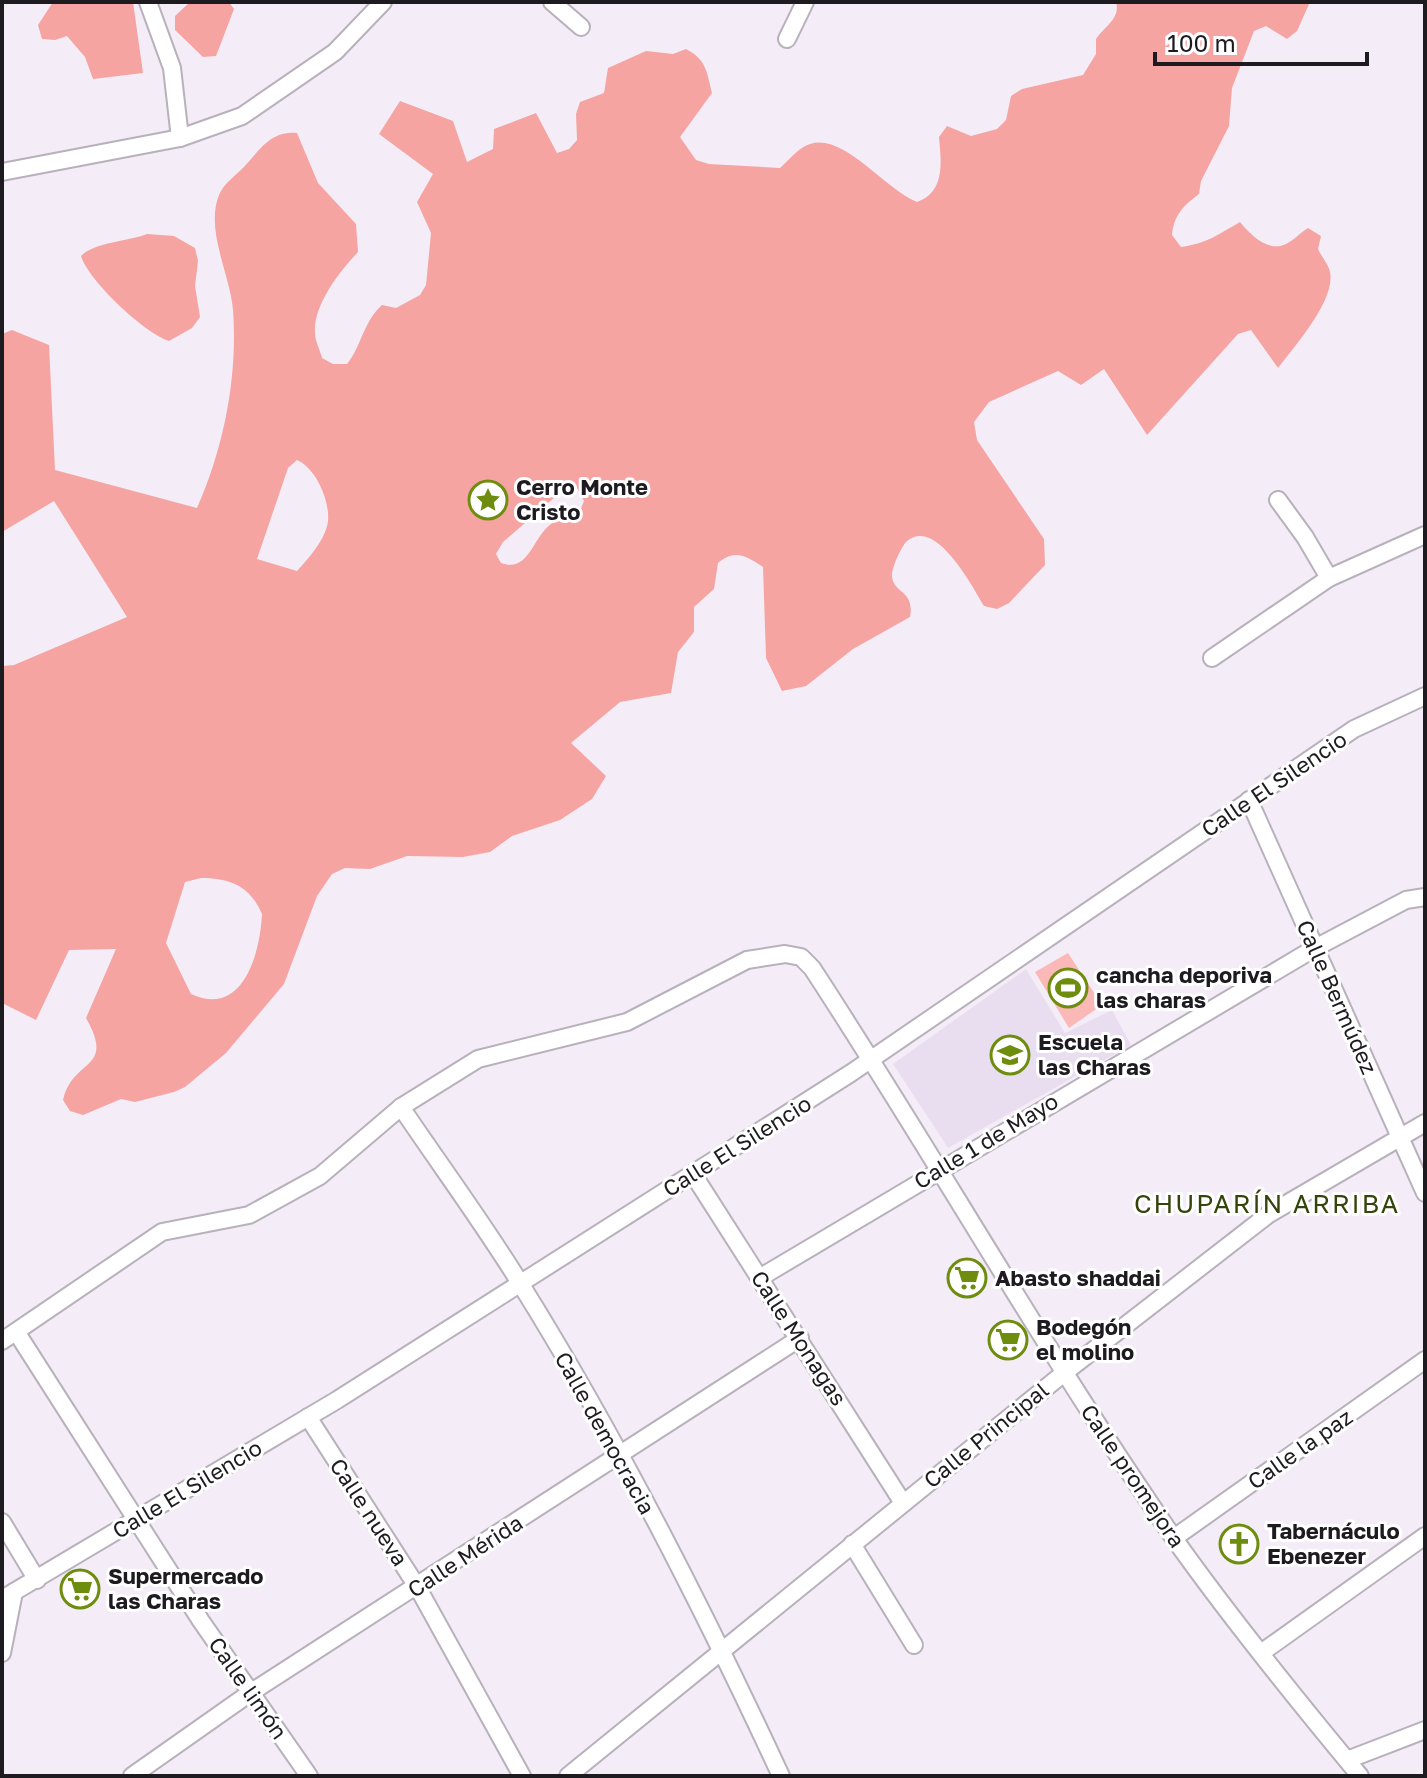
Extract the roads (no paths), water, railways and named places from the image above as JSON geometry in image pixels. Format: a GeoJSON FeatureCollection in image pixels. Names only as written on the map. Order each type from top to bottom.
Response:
{"type":"FeatureCollection","features":[{"type":"Feature","properties":{"kind":"street"},"geometry":{"type":"LineString","coordinates":[[148,2],[172,68],[180,138]]}},
{"type":"Feature","properties":{"kind":"street"},"geometry":{"type":"LineString","coordinates":[[2,172],[180,138],[242,116],[335,52],[383,2]]}},
{"type":"Feature","properties":{"kind":"street"},"geometry":{"type":"LineString","coordinates":[[552,2],[581,27]]}},
{"type":"Feature","properties":{"kind":"street"},"geometry":{"type":"LineString","coordinates":[[787,39],[805,2]]}},
{"type":"Feature","properties":{"kind":"street"},"geometry":{"type":"LineString","coordinates":[[1278,500],[1329,578]]}},
{"type":"Feature","properties":{"kind":"street"},"geometry":{"type":"LineString","coordinates":[[1212,658],[1329,578],[1425,535]]}},
{"type":"Feature","properties":{"kind":"street","name":"Calle El Silencio"},"geometry":{"type":"LineString","coordinates":[[37,1580],[308,1417],[872,1059],[1354,729],[1425,696]]}},
{"type":"Feature","properties":{"kind":"street","name":"Calle Bermúdez"},"geometry":{"type":"LineString","coordinates":[[1249,800],[1425,1193]]}},
{"type":"Feature","properties":{"kind":"street","name":"Calle 1 de Mayo"},"geometry":{"type":"LineString","coordinates":[[761,1277],[1315,948],[1406,900],[1425,897]]}},
{"type":"Feature","properties":{"kind":"street","name":"Calle promejora"},"geometry":{"type":"LineString","coordinates":[[401,1107],[478,1059],[627,1022],[747,960],[785,954],[801,957],[812,968],[872,1059],[1064,1373],[1174,1538],[1360,1776]]}},
{"type":"Feature","properties":{"kind":"street"},"geometry":{"type":"LineString","coordinates":[[10,1337],[162,1232],[249,1215],[320,1176],[401,1107]]}},
{"type":"Feature","properties":{"kind":"street","name":"Calle democracia"},"geometry":{"type":"LineString","coordinates":[[401,1107],[520,1283],[619,1455],[723,1650],[781,1776]]}},
{"type":"Feature","properties":{"kind":"street","name":"Calle Principal"},"geometry":{"type":"LineString","coordinates":[[568,1776],[1064,1373],[1269,1214],[1425,1123]]}},
{"type":"Feature","properties":{"kind":"street","name":"Calle Monagas"},"geometry":{"type":"LineString","coordinates":[[693,1174],[903,1503]]}},
{"type":"Feature","properties":{"kind":"street","name":"Calle limón"},"geometry":{"type":"LineString","coordinates":[[10,1337],[309,1776]]}},
{"type":"Feature","properties":{"kind":"street","name":"Calle Mérida"},"geometry":{"type":"LineString","coordinates":[[132,1776],[250,1693],[418,1588],[800,1338]]}},
{"type":"Feature","properties":{"kind":"street","name":"Calle la paz"},"geometry":{"type":"LineString","coordinates":[[1174,1538],[1425,1360]]}},
{"type":"Feature","properties":{"kind":"street","name":"Calle nueva"},"geometry":{"type":"LineString","coordinates":[[308,1417],[418,1588],[522,1776]]}},
{"type":"Feature","properties":{"kind":"street"},"geometry":{"type":"LineString","coordinates":[[2,1522],[37,1580],[8,1596],[2,1653]]}},
{"type":"Feature","properties":{"kind":"street"},"geometry":{"type":"LineString","coordinates":[[1261,1653],[1425,1536]]}},
{"type":"Feature","properties":{"kind":"street"},"geometry":{"type":"LineString","coordinates":[[852,1544],[914,1645]]}},
{"type":"Feature","properties":{"kind":"street"},"geometry":{"type":"LineString","coordinates":[[1347,1760],[1425,1730]]}},
{"type":"Feature","properties":{"kind":"place","name":"Cerro Monte Cristo"},"geometry":{"type":"Point","coordinates":[488,500]}},
{"type":"Feature","properties":{"kind":"place","name":"cancha deporiva las charas"},"geometry":{"type":"Point","coordinates":[1068,988]}},
{"type":"Feature","properties":{"kind":"place","name":"Escuela las Charas"},"geometry":{"type":"Point","coordinates":[1010,1055]}},
{"type":"Feature","properties":{"kind":"place","name":"Abasto shaddai"},"geometry":{"type":"Point","coordinates":[967,1278]}},
{"type":"Feature","properties":{"kind":"place","name":"Bodegón el molino"},"geometry":{"type":"Point","coordinates":[1008,1340]}},
{"type":"Feature","properties":{"kind":"place","name":"Tabernáculo Ebenezer"},"geometry":{"type":"Point","coordinates":[1239,1544]}},
{"type":"Feature","properties":{"kind":"place","name":"Supermercado las Charas"},"geometry":{"type":"Point","coordinates":[80,1589]}},
{"type":"Feature","properties":{"kind":"district","name":"CHUPARÍN ARRIBA"},"geometry":{"type":"Point","coordinates":[1267,1204]}}]}
